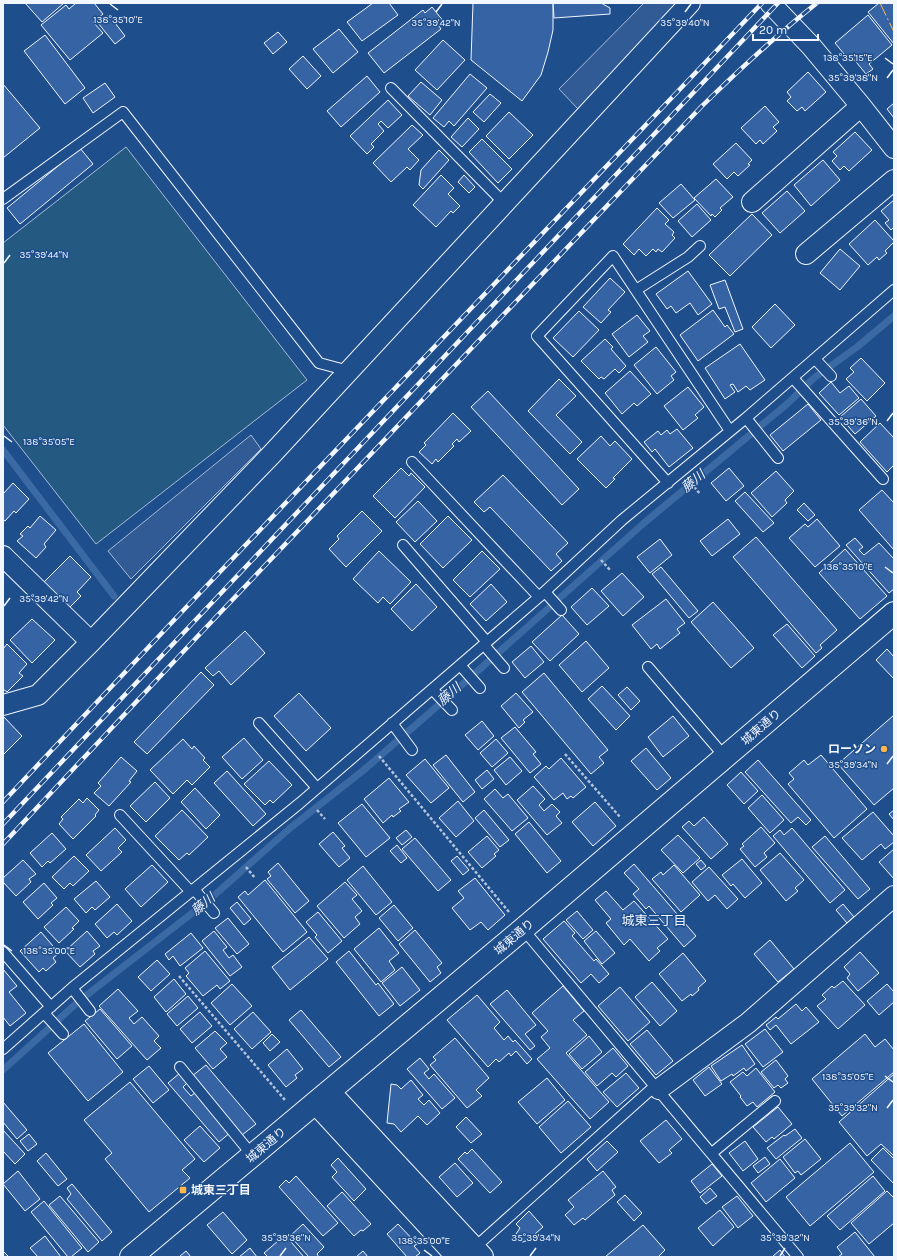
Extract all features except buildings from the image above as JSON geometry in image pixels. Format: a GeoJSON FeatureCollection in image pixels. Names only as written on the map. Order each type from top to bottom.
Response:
{"type":"FeatureCollection","features":[{"type":"Feature","properties":{"kind":"main road","name":"城東通り"},"geometry":{"type":"LineString","coordinates":[[131,1257],[524,929],[894,613]]}},
{"type":"Feature","properties":{"kind":"main road"},"geometry":{"type":"LineString","coordinates":[[315,1104],[469,1255]]}},
{"type":"Feature","properties":{"kind":"street"},"geometry":{"type":"LineString","coordinates":[[3,705],[38,695],[90,642],[272,454],[690,3]]}},
{"type":"Feature","properties":{"kind":"street"},"geometry":{"type":"LineString","coordinates":[[770,3],[811,46],[893,146]]}},
{"type":"Feature","properties":{"kind":"street"},"geometry":{"type":"LineString","coordinates":[[752,202],[861,106]]}},
{"type":"Feature","properties":{"kind":"street"},"geometry":{"type":"LineString","coordinates":[[806,254],[894,180]]}},
{"type":"Feature","properties":{"kind":"street"},"geometry":{"type":"LineString","coordinates":[[3,556],[90,642]]}},
{"type":"Feature","properties":{"kind":"street"},"geometry":{"type":"LineString","coordinates":[[657,1087],[748,1023],[894,896]]}},
{"type":"Feature","properties":{"kind":"lane"},"geometry":{"type":"LineString","coordinates":[[391,88],[505,204]]}},
{"type":"Feature","properties":{"kind":"lane"},"geometry":{"type":"LineString","coordinates":[[3,199],[123,112],[319,363],[349,371]]}},
{"type":"Feature","properties":{"kind":"lane"},"geometry":{"type":"LineString","coordinates":[[636,290],[688,257],[700,246]]}},
{"type":"Feature","properties":{"kind":"lane"},"geometry":{"type":"LineString","coordinates":[[668,483],[537,336],[613,256],[730,431]]}},
{"type":"Feature","properties":{"kind":"lane"},"geometry":{"type":"LineString","coordinates":[[3,1049],[435,692],[544,596],[622,520],[730,431],[748,420],[794,378],[817,362],[894,290]]}},
{"type":"Feature","properties":{"kind":"lane"},"geometry":{"type":"LineString","coordinates":[[817,362],[830,376]]}},
{"type":"Feature","properties":{"kind":"lane"},"geometry":{"type":"LineString","coordinates":[[794,378],[883,479]]}},
{"type":"Feature","properties":{"kind":"lane"},"geometry":{"type":"LineString","coordinates":[[748,420],[778,458]]}},
{"type":"Feature","properties":{"kind":"lane"},"geometry":{"type":"LineString","coordinates":[[412,462],[544,596],[560,610]]}},
{"type":"Feature","properties":{"kind":"lane"},"geometry":{"type":"LineString","coordinates":[[403,545],[504,668]]}},
{"type":"Feature","properties":{"kind":"lane"},"geometry":{"type":"LineString","coordinates":[[648,667],[725,757]]}},
{"type":"Feature","properties":{"kind":"lane"},"geometry":{"type":"LineString","coordinates":[[462,668],[480,688]]}},
{"type":"Feature","properties":{"kind":"lane"},"geometry":{"type":"LineString","coordinates":[[435,692],[452,710]]}},
{"type":"Feature","properties":{"kind":"lane"},"geometry":{"type":"LineString","coordinates":[[259,723],[317,788]]}},
{"type":"Feature","properties":{"kind":"lane"},"geometry":{"type":"LineString","coordinates":[[395,726],[412,750]]}},
{"type":"Feature","properties":{"kind":"lane"},"geometry":{"type":"LineString","coordinates":[[120,815],[214,913]]}},
{"type":"Feature","properties":{"kind":"lane"},"geometry":{"type":"LineString","coordinates":[[524,929],[798,1257]]}},
{"type":"Feature","properties":{"kind":"lane"},"geometry":{"type":"LineString","coordinates":[[3,952],[63,1034]]}},
{"type":"Feature","properties":{"kind":"lane"},"geometry":{"type":"LineString","coordinates":[[74,991],[90,1011]]}},
{"type":"Feature","properties":{"kind":"lane"},"geometry":{"type":"LineString","coordinates":[[180,1067],[253,1156]]}},
{"type":"Feature","properties":{"kind":"lane"},"geometry":{"type":"LineString","coordinates":[[469,1255],[657,1087]]}},
{"type":"Feature","properties":{"kind":"lane"},"geometry":{"type":"LineString","coordinates":[[712,1153],[774,1102]]}},
{"type":"Feature","properties":{"kind":"path"},"geometry":{"type":"LineString","coordinates":[[686,478],[700,494]]}},
{"type":"Feature","properties":{"kind":"path"},"geometry":{"type":"LineString","coordinates":[[565,754],[635,834]]}},
{"type":"Feature","properties":{"kind":"path"},"geometry":{"type":"LineString","coordinates":[[386,764],[524,929]]}},
{"type":"Feature","properties":{"kind":"path"},"geometry":{"type":"LineString","coordinates":[[179,976],[315,1104]]}},
{"type":"Feature","properties":{"kind":"shaded area"},"geometry":{"type":"Polygon","coordinates":[[[644,3],[683,3],[578,109],[559,89],[644,3]]]}},
{"type":"Feature","properties":{"kind":"shaded area"},"geometry":{"type":"Polygon","coordinates":[[[126,147],[307,380],[96,544],[3,425],[3,243],[126,147]]]}},
{"type":"Feature","properties":{"kind":"shaded area"},"geometry":{"type":"Polygon","coordinates":[[[251,435],[261,449],[131,579],[108,551],[251,435]]]}},
{"type":"Feature","properties":{"kind":"waterway","name":"藤川"},"geometry":{"type":"LineString","coordinates":[[3,1070],[79,1001],[209,900],[289,829],[365,769],[644,523],[787,404],[814,378],[857,347],[894,316]]}},
{"type":"Feature","properties":{"kind":"waterway"},"geometry":{"type":"LineString","coordinates":[[3,450],[114,596]]}},
{"type":"Feature","properties":{"kind":"railway"},"geometry":{"type":"LineString","coordinates":[[3,802],[176,618],[762,3]]}},
{"type":"Feature","properties":{"kind":"railway"},"geometry":{"type":"LineString","coordinates":[[3,824],[778,3]]}},
{"type":"Feature","properties":{"kind":"railway"},"geometry":{"type":"LineString","coordinates":[[3,844],[197,637],[701,107],[729,80],[817,3]]}},
{"type":"Feature","properties":{"kind":"power"},"geometry":{"type":"LineString","coordinates":[[880,3],[894,32]]}},
{"type":"Feature","properties":{"kind":"place","name":"ローソン"},"geometry":{"type":"Point","coordinates":[884,749]}},
{"type":"Feature","properties":{"kind":"place","name":"城東三丁目"},"geometry":{"type":"Point","coordinates":[183,1190]}},
{"type":"Feature","properties":{"kind":"district","name":"城東三丁目"},"geometry":{"type":"Point","coordinates":[654,920]}}]}
